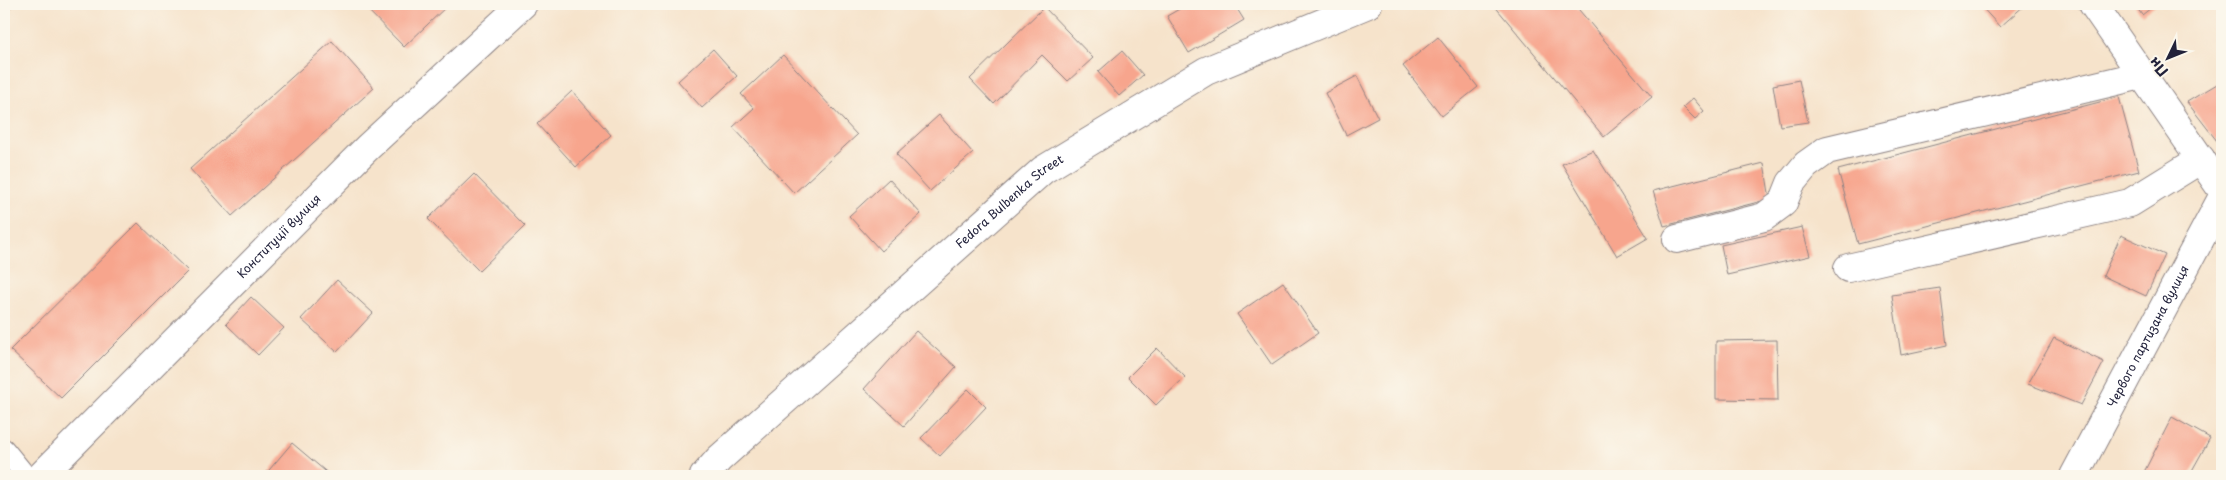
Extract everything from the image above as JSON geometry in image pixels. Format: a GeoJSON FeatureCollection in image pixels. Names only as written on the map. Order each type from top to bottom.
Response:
{"type":"FeatureCollection","features":[{"type":"Feature","properties":{"kind":"street","name":"Конституції вулиця"},"geometry":{"type":"LineString","coordinates":[[41,476],[366,148],[523,4]]}},
{"type":"Feature","properties":{"kind":"street","name":"Fedora Bulbenka Street"},"geometry":{"type":"LineString","coordinates":[[704,476],[719,459],[1043,170],[1206,71],[1368,4]]}},
{"type":"Feature","properties":{"kind":"street"},"geometry":{"type":"LineString","coordinates":[[2093,4],[2222,190]]}},
{"type":"Feature","properties":{"kind":"street"},"geometry":{"type":"LineString","coordinates":[[1677,239],[1764,217],[1783,203],[1791,183],[1806,165],[1827,150],[2142,74]]}},
{"type":"Feature","properties":{"kind":"street"},"geometry":{"type":"LineString","coordinates":[[1848,268],[2130,203],[2201,159]]}},
{"type":"Feature","properties":{"kind":"street","name":"Червого партизана вулиця"},"geometry":{"type":"LineString","coordinates":[[2074,476],[2222,198]]}},
{"type":"Feature","properties":{"kind":"lane"},"geometry":{"type":"LineString","coordinates":[[4,449],[26,476]]}},
{"type":"Feature","properties":{"kind":"building"},"geometry":{"type":"Polygon","coordinates":[[[4,4],[14,4],[4,15],[4,4]]]}},
{"type":"Feature","properties":{"kind":"building"},"geometry":{"type":"Polygon","coordinates":[[[362,4],[449,4],[404,47],[362,4]]]}},
{"type":"Feature","properties":{"kind":"building"},"geometry":{"type":"Polygon","coordinates":[[[1188,4],[1234,4],[1244,20],[1189,53],[1167,16],[1188,4]]]}},
{"type":"Feature","properties":{"kind":"building"},"geometry":{"type":"Polygon","coordinates":[[[1493,4],[1574,4],[1652,97],[1604,137],[1493,4]]]}},
{"type":"Feature","properties":{"kind":"building"},"geometry":{"type":"Polygon","coordinates":[[[1979,4],[2026,4],[2000,27],[1979,4]]]}},
{"type":"Feature","properties":{"kind":"building"},"geometry":{"type":"Polygon","coordinates":[[[2134,4],[2156,4],[2142,15],[2134,4]]]}},
{"type":"Feature","properties":{"kind":"building"},"geometry":{"type":"Polygon","coordinates":[[[1044,7],[1093,58],[1068,81],[1042,55],[994,104],[970,79],[1044,7]]]}},
{"type":"Feature","properties":{"kind":"building"},"geometry":{"type":"Polygon","coordinates":[[[1438,37],[1478,87],[1442,116],[1403,66],[1438,37]]]}},
{"type":"Feature","properties":{"kind":"building"},"geometry":{"type":"Polygon","coordinates":[[[332,41],[374,88],[232,216],[190,169],[332,41]]]}},
{"type":"Feature","properties":{"kind":"building"},"geometry":{"type":"Polygon","coordinates":[[[713,49],[737,76],[702,108],[678,81],[713,49]]]}},
{"type":"Feature","properties":{"kind":"building"},"geometry":{"type":"Polygon","coordinates":[[[1122,51],[1143,75],[1119,96],[1098,72],[1122,51]]]}},
{"type":"Feature","properties":{"kind":"building"},"geometry":{"type":"Polygon","coordinates":[[[783,55],[857,135],[794,193],[733,127],[754,108],[741,94],[783,55]]]}},
{"type":"Feature","properties":{"kind":"building"},"geometry":{"type":"Polygon","coordinates":[[[1357,76],[1378,118],[1346,135],[1325,93],[1357,76]]]}},
{"type":"Feature","properties":{"kind":"building"},"geometry":{"type":"Polygon","coordinates":[[[1799,80],[1808,122],[1780,126],[1773,85],[1799,80]]]}},
{"type":"Feature","properties":{"kind":"building"},"geometry":{"type":"Polygon","coordinates":[[[2222,81],[2222,134],[2217,141],[2187,102],[2222,81]]]}},
{"type":"Feature","properties":{"kind":"building"},"geometry":{"type":"Polygon","coordinates":[[[572,91],[611,135],[576,167],[537,124],[572,91]]]}},
{"type":"Feature","properties":{"kind":"building"},"geometry":{"type":"Polygon","coordinates":[[[2119,97],[2139,171],[1858,244],[1838,170],[2119,97]]]}},
{"type":"Feature","properties":{"kind":"building"},"geometry":{"type":"Polygon","coordinates":[[[1693,98],[1704,111],[1695,119],[1683,107],[1693,98]]]}},
{"type":"Feature","properties":{"kind":"building"},"geometry":{"type":"Polygon","coordinates":[[[939,115],[973,153],[930,191],[896,154],[939,115]]]}},
{"type":"Feature","properties":{"kind":"building"},"geometry":{"type":"Polygon","coordinates":[[[1593,150],[1648,238],[1617,256],[1562,164],[1593,150]]]}},
{"type":"Feature","properties":{"kind":"building"},"geometry":{"type":"Polygon","coordinates":[[[1764,163],[1770,199],[1664,226],[1653,191],[1764,163]]]}},
{"type":"Feature","properties":{"kind":"building"},"geometry":{"type":"Polygon","coordinates":[[[474,174],[525,226],[479,271],[428,219],[474,174]]]}},
{"type":"Feature","properties":{"kind":"building"},"geometry":{"type":"Polygon","coordinates":[[[889,179],[921,214],[881,251],[849,216],[889,179]]]}},
{"type":"Feature","properties":{"kind":"building"},"geometry":{"type":"Polygon","coordinates":[[[138,223],[188,271],[61,398],[10,350],[138,223]]]}},
{"type":"Feature","properties":{"kind":"building"},"geometry":{"type":"Polygon","coordinates":[[[1802,227],[1810,256],[1727,275],[1721,245],[1802,227]]]}},
{"type":"Feature","properties":{"kind":"building"},"geometry":{"type":"Polygon","coordinates":[[[2121,235],[2165,255],[2146,296],[2103,276],[2121,235]]]}},
{"type":"Feature","properties":{"kind":"building"},"geometry":{"type":"Polygon","coordinates":[[[337,280],[373,313],[337,352],[301,319],[337,280]]]}},
{"type":"Feature","properties":{"kind":"building"},"geometry":{"type":"Polygon","coordinates":[[[1283,282],[1318,333],[1272,365],[1237,314],[1283,282]]]}},
{"type":"Feature","properties":{"kind":"building"},"geometry":{"type":"Polygon","coordinates":[[[1940,288],[1947,345],[1901,355],[1892,295],[1940,288]]]}},
{"type":"Feature","properties":{"kind":"building"},"geometry":{"type":"Polygon","coordinates":[[[251,297],[284,328],[258,355],[226,324],[251,297]]]}},
{"type":"Feature","properties":{"kind":"building"},"geometry":{"type":"Polygon","coordinates":[[[916,331],[956,367],[904,426],[864,389],[916,331]]]}},
{"type":"Feature","properties":{"kind":"building"},"geometry":{"type":"Polygon","coordinates":[[[2054,338],[2104,362],[2081,405],[2028,384],[2054,338]]]}},
{"type":"Feature","properties":{"kind":"building"},"geometry":{"type":"Polygon","coordinates":[[[1777,340],[1778,400],[1716,399],[1716,341],[1777,340]]]}},
{"type":"Feature","properties":{"kind":"building"},"geometry":{"type":"Polygon","coordinates":[[[1157,348],[1185,377],[1156,405],[1128,377],[1157,348]]]}},
{"type":"Feature","properties":{"kind":"building"},"geometry":{"type":"Polygon","coordinates":[[[968,389],[986,407],[940,456],[921,438],[968,389]]]}},
{"type":"Feature","properties":{"kind":"building"},"geometry":{"type":"Polygon","coordinates":[[[2172,417],[2210,438],[2189,476],[2142,476],[2172,417]]]}},
{"type":"Feature","properties":{"kind":"building"},"geometry":{"type":"Polygon","coordinates":[[[292,443],[331,476],[264,476],[292,443]]]}}]}
